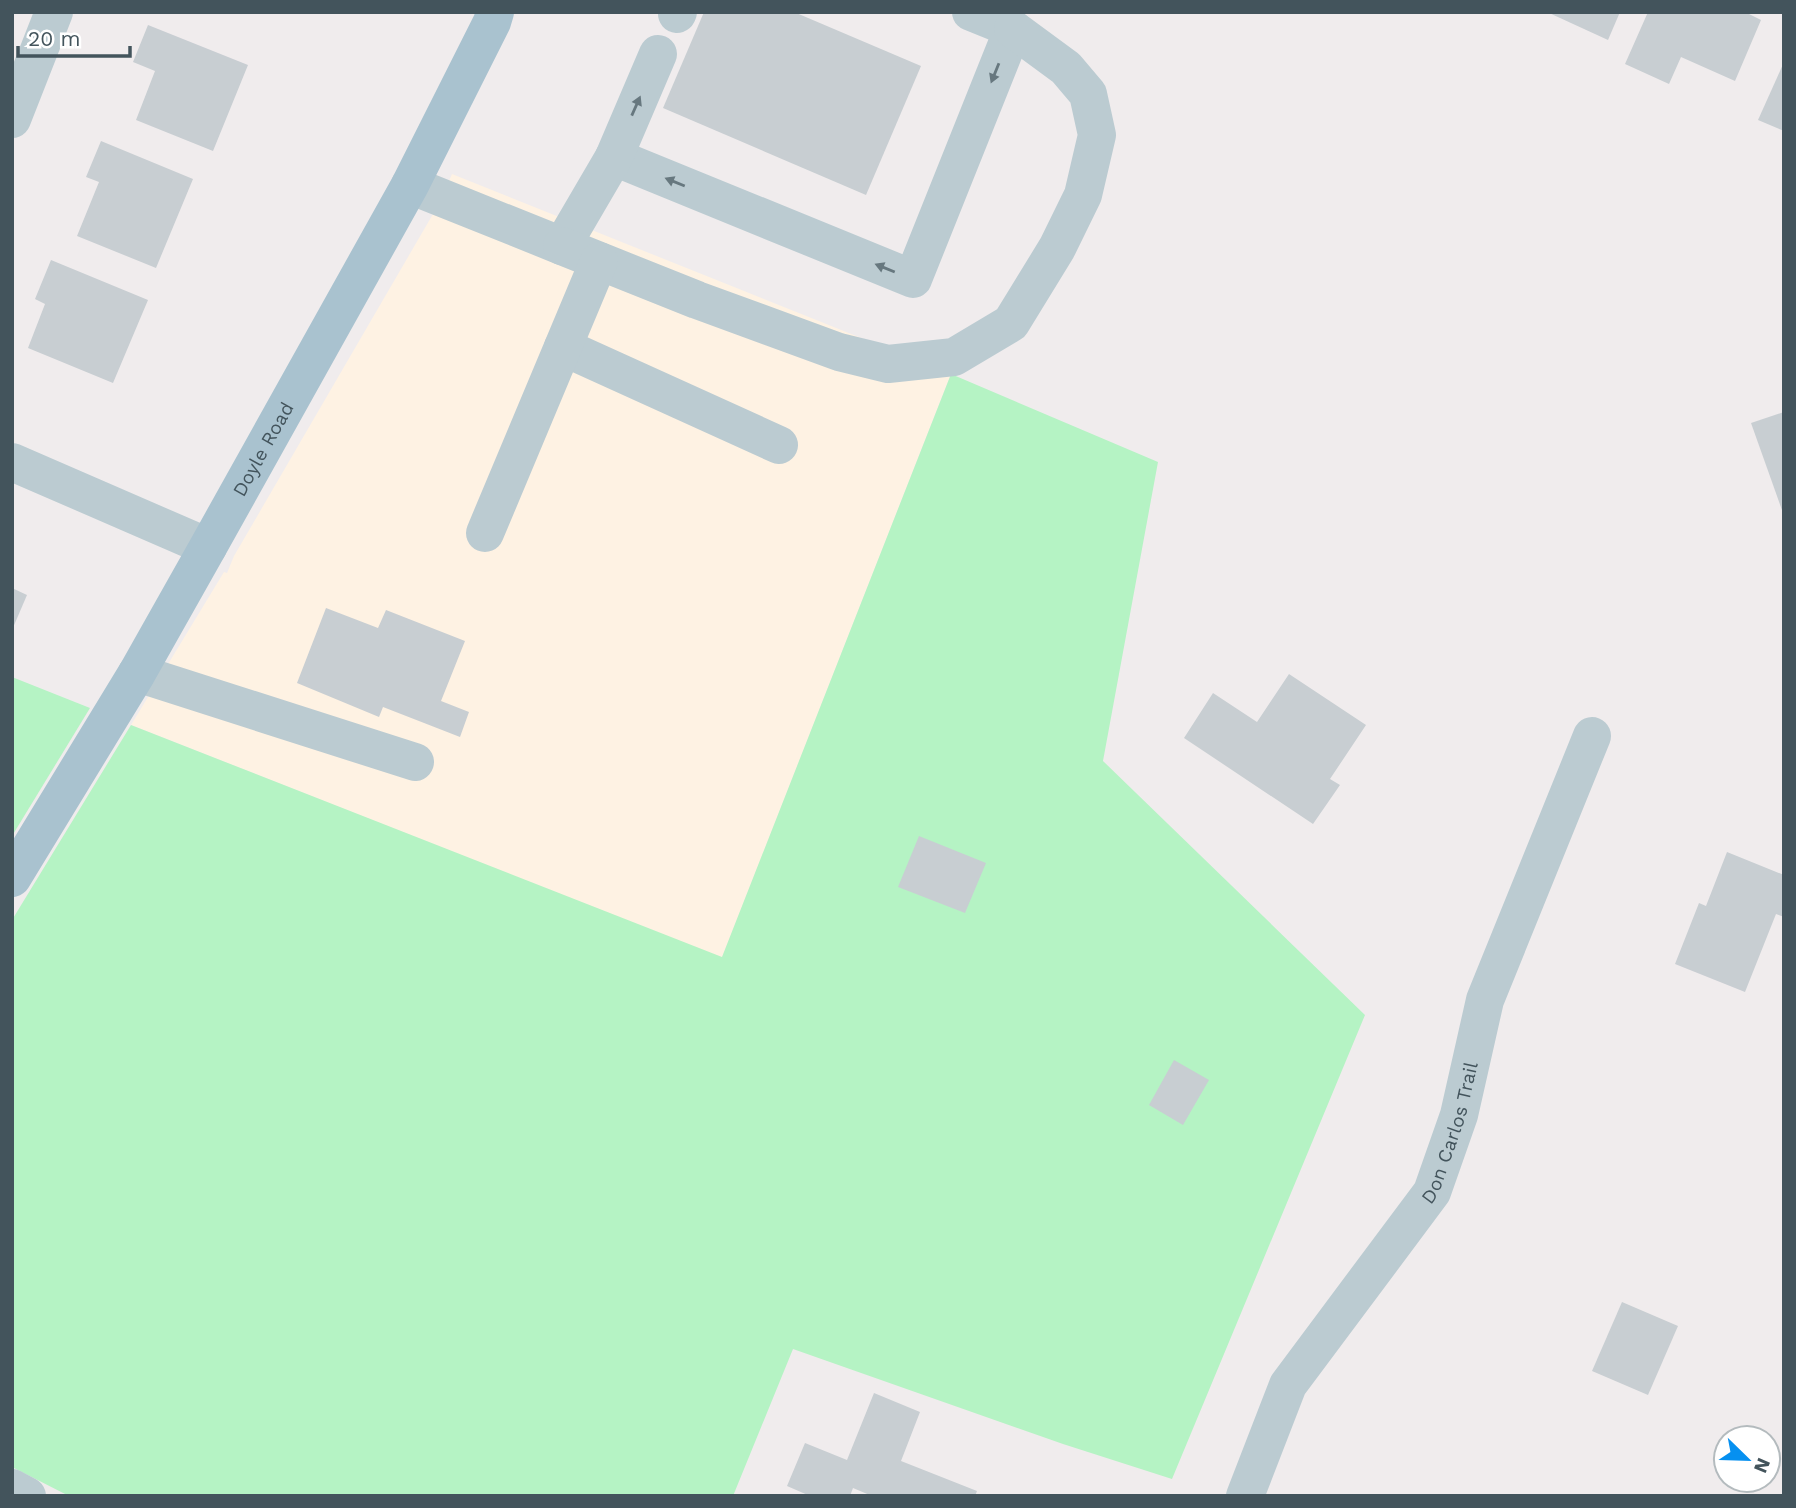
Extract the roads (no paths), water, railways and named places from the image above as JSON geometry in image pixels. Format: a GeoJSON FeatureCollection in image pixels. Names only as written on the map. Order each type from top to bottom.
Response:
{"type":"FeatureCollection","features":[{"type":"Feature","properties":{"kind":"main road","name":"Doyle Road"},"geometry":{"type":"LineString","coordinates":[[12,878],[137,673],[410,185],[495,12]]}},
{"type":"Feature","properties":{"kind":"street"},"geometry":{"type":"LineString","coordinates":[[12,119],[54,12]]}},
{"type":"Feature","properties":{"kind":"street"},"geometry":{"type":"LineString","coordinates":[[410,185],[696,300],[839,352],[888,364],[954,357],[1011,323],[1057,248],[1083,195],[1097,135],[1088,94],[1066,68],[1013,29],[971,12]]}},
{"type":"Feature","properties":{"kind":"street"},"geometry":{"type":"LineString","coordinates":[[614,157],[913,279],[1013,29]]}},
{"type":"Feature","properties":{"kind":"street"},"geometry":{"type":"LineString","coordinates":[[562,246],[614,157],[658,54]]}},
{"type":"Feature","properties":{"kind":"street"},"geometry":{"type":"LineString","coordinates":[[485,533],[599,261]]}},
{"type":"Feature","properties":{"kind":"street"},"geometry":{"type":"LineString","coordinates":[[563,347],[779,445]]}},
{"type":"Feature","properties":{"kind":"street"},"geometry":{"type":"LineString","coordinates":[[12,462],[208,547]]}},
{"type":"Feature","properties":{"kind":"street"},"geometry":{"type":"LineString","coordinates":[[137,673],[415,762]]}},
{"type":"Feature","properties":{"kind":"street","name":"Don Carlos Trail"},"geometry":{"type":"LineString","coordinates":[[1245,1496],[1288,1385],[1432,1192],[1460,1115],[1485,1000],[1592,736]]}},
{"type":"Feature","properties":{"kind":"street"},"geometry":{"type":"LineString","coordinates":[[12,1488],[27,1496]]}}]}
